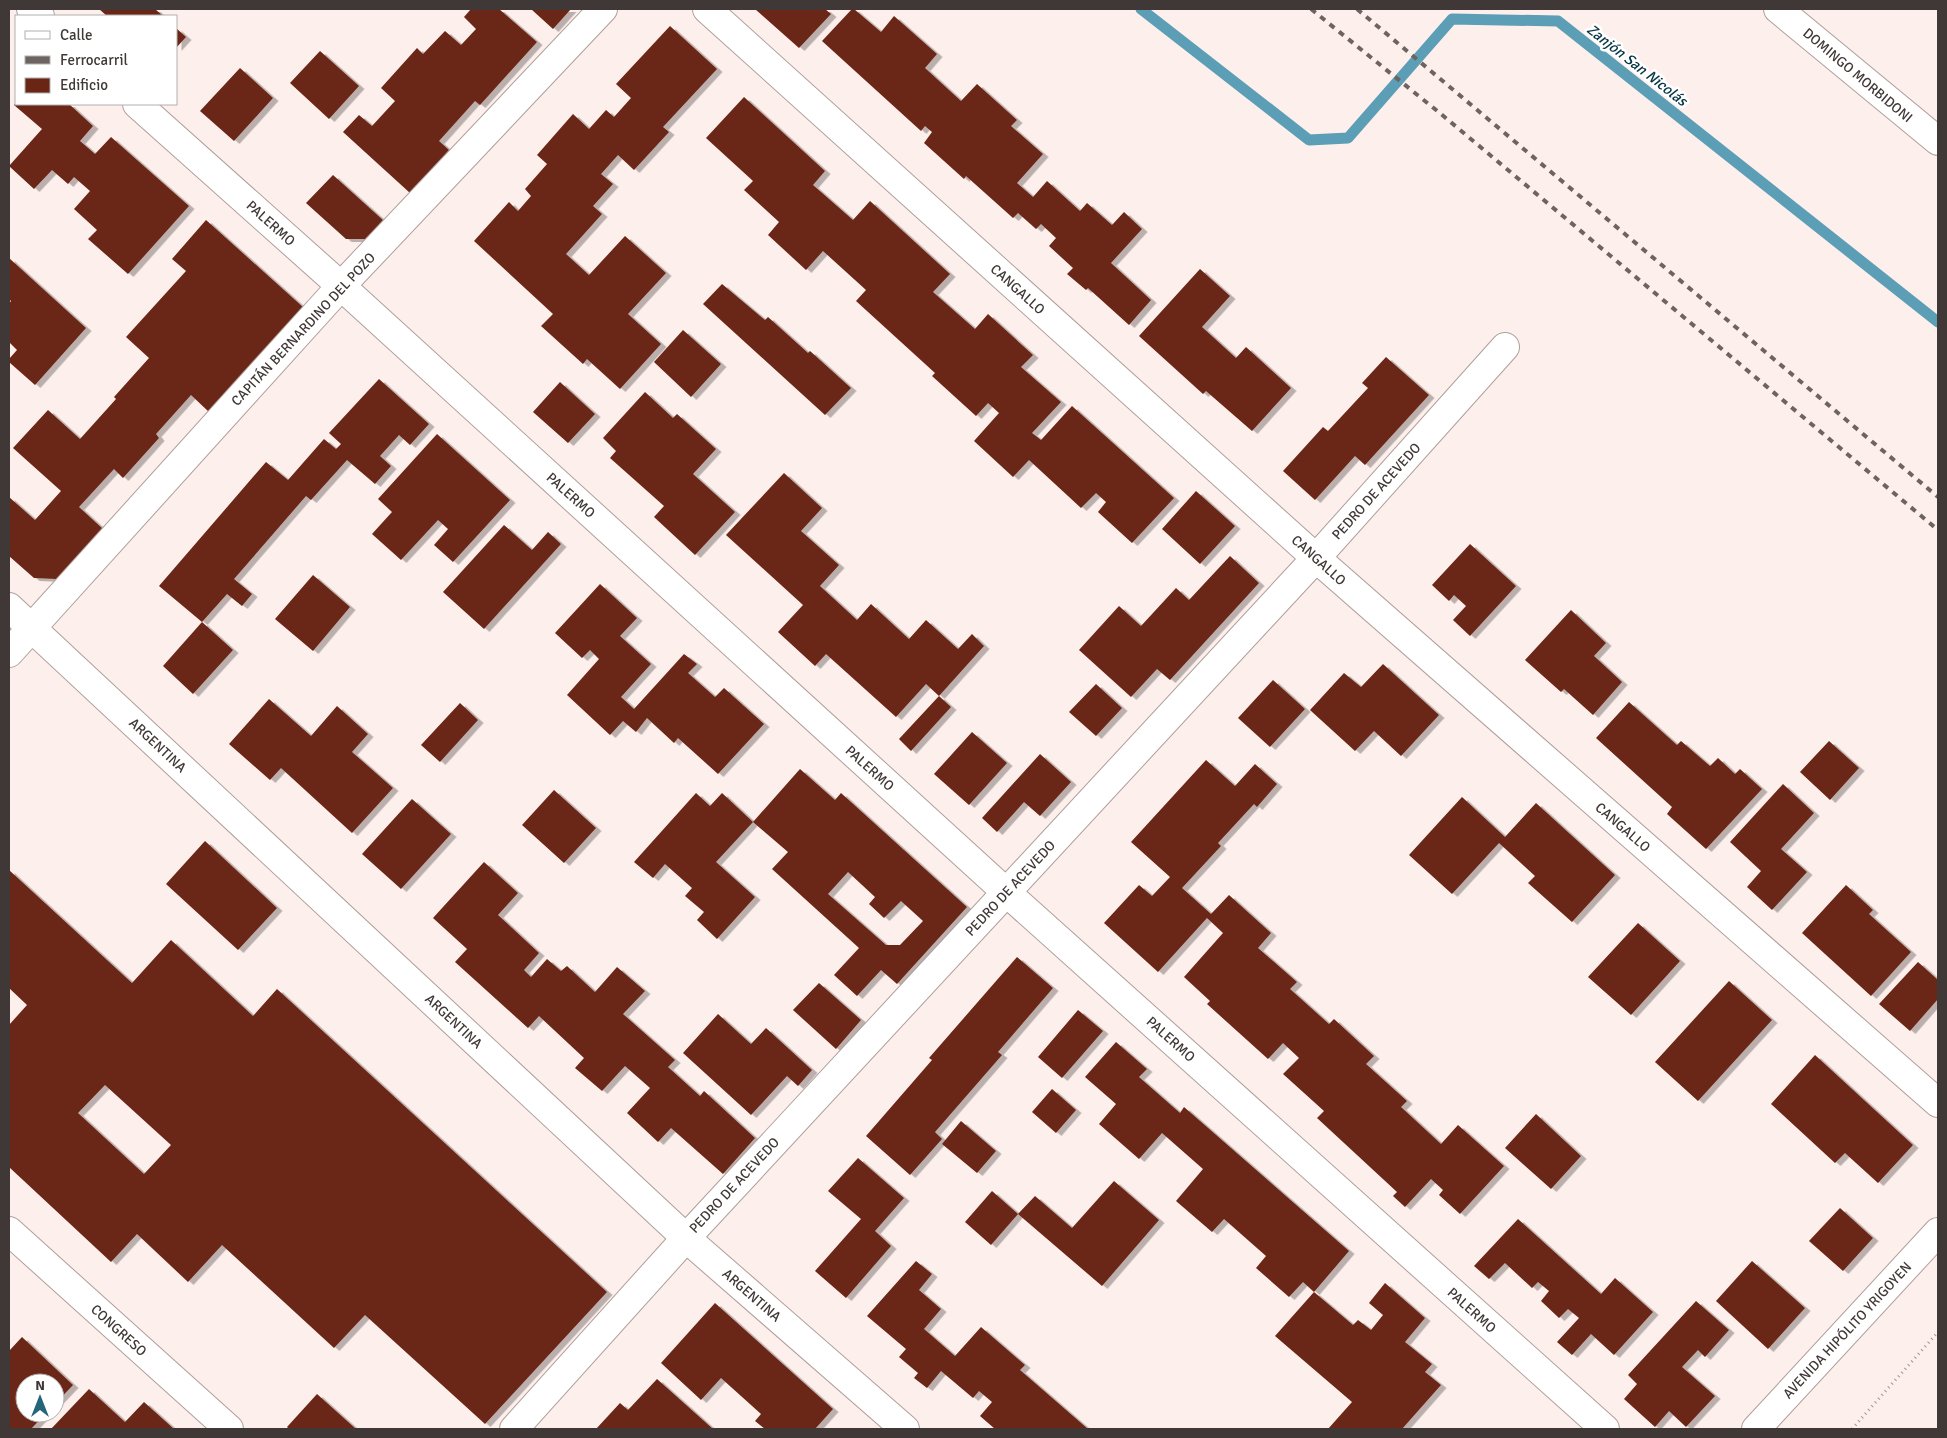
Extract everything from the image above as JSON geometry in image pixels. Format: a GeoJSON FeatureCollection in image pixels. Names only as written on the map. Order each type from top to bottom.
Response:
{"type":"FeatureCollection","features":[{"type":"Feature","properties":{"kind":"street","name":"CAPITÁN BERNARDINO DEL POZO"},"geometry":{"type":"LineString","coordinates":[[9,653],[341,286],[603,9]]}},
{"type":"Feature","properties":{"kind":"street","name":"CANGALLO"},"geometry":{"type":"LineString","coordinates":[[707,9],[1316,558],[1938,1103]]}},
{"type":"Feature","properties":{"kind":"street","name":"DOMINGO MORBIDONI"},"geometry":{"type":"LineString","coordinates":[[1778,9],[1938,141]]}},
{"type":"Feature","properties":{"kind":"street","name":"PALERMO"},"geometry":{"type":"LineString","coordinates":[[138,105],[341,286],[1006,892],[1605,1429]]}},
{"type":"Feature","properties":{"kind":"street","name":"PEDRO DE ACEVEDO"},"geometry":{"type":"LineString","coordinates":[[514,1429],[686,1238],[1316,558],[1505,347]]}},
{"type":"Feature","properties":{"kind":"street","name":"ARGENTINA"},"geometry":{"type":"LineString","coordinates":[[9,607],[686,1238],[905,1429]]}},
{"type":"Feature","properties":{"kind":"street","name":"CONGRESO"},"geometry":{"type":"LineString","coordinates":[[9,1231],[229,1429]]}},
{"type":"Feature","properties":{"kind":"street","name":"AVENIDA HIPÓLITO YRIGOYEN"},"geometry":{"type":"LineString","coordinates":[[1756,1429],[1938,1232]]}},
{"type":"Feature","properties":{"kind":"path"},"geometry":{"type":"LineString","coordinates":[[1852,1429],[1938,1332]]}},
{"type":"Feature","properties":{"kind":"building"},"geometry":{"type":"Polygon","coordinates":[[[99,9],[155,9],[162,15],[106,15],[99,9]]]}},
{"type":"Feature","properties":{"kind":"building"},"geometry":{"type":"Polygon","coordinates":[[[471,9],[499,9],[537,42],[480,105],[475,101],[439,141],[449,150],[410,193],[343,132],[359,115],[372,126],[395,101],[381,88],[417,48],[423,54],[445,31],[461,45],[476,29],[464,17],[471,9]]]}},
{"type":"Feature","properties":{"kind":"building"},"geometry":{"type":"Polygon","coordinates":[[[531,9],[571,9],[553,29],[531,9]]]}},
{"type":"Feature","properties":{"kind":"building"},"geometry":{"type":"Polygon","coordinates":[[[755,9],[825,9],[831,14],[799,48],[755,9]]]}},
{"type":"Feature","properties":{"kind":"building"},"geometry":{"type":"Polygon","coordinates":[[[852,9],[881,32],[894,16],[937,54],[925,68],[961,101],[977,84],[1017,120],[1011,126],[1043,154],[1017,183],[1033,197],[1047,181],[1080,211],[1087,203],[1112,225],[1124,212],[1142,229],[1111,263],[1151,300],[1129,325],[1088,288],[1086,290],[1067,274],[1073,268],[1049,246],[1056,238],[1041,224],[1036,229],[1018,213],[1013,218],[966,176],[964,179],[924,143],[932,132],[925,126],[921,131],[822,41],[852,9]]]}},
{"type":"Feature","properties":{"kind":"building"},"geometry":{"type":"Polygon","coordinates":[[[670,26],[717,69],[663,127],[669,132],[634,170],[618,155],[601,174],[613,184],[593,206],[602,214],[566,254],[589,275],[625,236],[666,273],[628,314],[661,344],[620,389],[587,359],[583,364],[541,326],[553,314],[474,241],[509,202],[518,211],[531,196],[525,189],[547,164],[537,155],[573,114],[589,129],[606,110],[614,117],[631,98],[616,84],[670,26]]]}},
{"type":"Feature","properties":{"kind":"building"},"geometry":{"type":"Polygon","coordinates":[[[178,30],[186,37],[178,46],[178,30]]]}},
{"type":"Feature","properties":{"kind":"building"},"geometry":{"type":"Polygon","coordinates":[[[320,51],[359,86],[329,119],[290,83],[320,51]]]}},
{"type":"Feature","properties":{"kind":"building"},"geometry":{"type":"Polygon","coordinates":[[[240,68],[273,98],[234,141],[200,111],[240,68]]]}},
{"type":"Feature","properties":{"kind":"building"},"geometry":{"type":"Polygon","coordinates":[[[744,97],[825,171],[813,185],[853,220],[870,201],[950,274],[933,292],[975,329],[988,314],[1033,355],[1021,367],[1061,402],[1032,433],[1041,440],[1072,406],[1174,498],[1132,543],[1098,512],[1106,502],[1096,493],[1081,508],[1029,460],[1013,477],[974,441],[999,413],[988,403],[976,416],[932,376],[935,373],[856,301],[866,290],[823,251],[806,270],[768,235],[779,222],[744,190],[753,181],[706,138],[744,97]]]}},
{"type":"Feature","properties":{"kind":"building"},"geometry":{"type":"Polygon","coordinates":[[[14,105],[70,105],[93,126],[80,141],[95,154],[111,137],[189,206],[128,274],[88,239],[97,230],[74,209],[90,191],[74,177],[68,184],[52,170],[34,189],[9,166],[42,129],[14,105]]]}},
{"type":"Feature","properties":{"kind":"building"},"geometry":{"type":"Polygon","coordinates":[[[333,175],[384,221],[369,239],[346,239],[306,203],[333,175]]]}},
{"type":"Feature","properties":{"kind":"building"},"geometry":{"type":"Polygon","coordinates":[[[206,220],[304,308],[209,412],[191,395],[156,434],[159,438],[123,478],[114,469],[79,507],[103,529],[57,579],[34,578],[9,556],[9,497],[35,520],[61,491],[13,448],[48,410],[80,439],[116,399],[114,397],[149,358],[126,337],[186,271],[172,259],[206,220]]]}},
{"type":"Feature","properties":{"kind":"building"},"geometry":{"type":"Polygon","coordinates":[[[9,258],[86,328],[35,385],[9,362],[9,359],[17,350],[9,342],[9,304],[11,301],[9,299],[9,258]]]}},
{"type":"Feature","properties":{"kind":"building"},"geometry":{"type":"Polygon","coordinates":[[[1200,269],[1230,296],[1202,327],[1236,358],[1246,347],[1291,388],[1252,431],[1206,391],[1203,394],[1139,336],[1200,269]]]}},
{"type":"Feature","properties":{"kind":"building"},"geometry":{"type":"Polygon","coordinates":[[[722,284],[765,320],[768,317],[851,388],[825,415],[703,304],[722,284]]]}},
{"type":"Feature","properties":{"kind":"building"},"geometry":{"type":"Polygon","coordinates":[[[683,330],[721,364],[691,397],[654,362],[683,330]]]}},
{"type":"Feature","properties":{"kind":"building"},"geometry":{"type":"Polygon","coordinates":[[[1386,357],[1429,395],[1365,465],[1355,456],[1315,500],[1283,471],[1323,427],[1328,431],[1368,388],[1362,383],[1386,357]]]}},
{"type":"Feature","properties":{"kind":"building"},"geometry":{"type":"Polygon","coordinates":[[[379,379],[429,424],[410,445],[399,435],[380,456],[391,466],[375,484],[347,460],[311,500],[306,496],[234,579],[252,594],[242,606],[227,594],[202,622],[159,586],[266,462],[288,480],[324,439],[336,449],[341,444],[329,433],[379,379]]]}},
{"type":"Feature","properties":{"kind":"building"},"geometry":{"type":"Polygon","coordinates":[[[560,382],[595,414],[568,443],[533,412],[560,382]]]}},
{"type":"Feature","properties":{"kind":"building"},"geometry":{"type":"Polygon","coordinates":[[[645,392],[673,418],[677,414],[716,449],[693,474],[735,512],[695,555],[654,517],[664,506],[610,458],[616,451],[603,438],[645,392]]]}},
{"type":"Feature","properties":{"kind":"building"},"geometry":{"type":"Polygon","coordinates":[[[437,434],[510,500],[453,562],[434,545],[448,529],[438,520],[401,560],[372,534],[392,512],[378,499],[437,434]]]}},
{"type":"Feature","properties":{"kind":"building"},"geometry":{"type":"Polygon","coordinates":[[[784,473],[822,508],[801,531],[839,565],[820,586],[857,620],[871,604],[909,639],[926,620],[958,649],[972,634],[984,646],[939,696],[926,684],[896,717],[826,654],[815,666],[778,632],[803,605],[726,535],[784,473]]]}},
{"type":"Feature","properties":{"kind":"building"},"geometry":{"type":"Polygon","coordinates":[[[1196,491],[1235,526],[1200,564],[1162,529],[1196,491]]]}},
{"type":"Feature","properties":{"kind":"building"},"geometry":{"type":"Polygon","coordinates":[[[504,525],[532,550],[548,532],[561,544],[484,629],[443,592],[504,525]]]}},
{"type":"Feature","properties":{"kind":"building"},"geometry":{"type":"Polygon","coordinates":[[[1470,544],[1516,586],[1470,636],[1453,620],[1466,606],[1454,595],[1449,601],[1432,585],[1470,544]]]}},
{"type":"Feature","properties":{"kind":"building"},"geometry":{"type":"Polygon","coordinates":[[[1230,556],[1259,583],[1170,680],[1157,669],[1131,697],[1079,650],[1119,606],[1141,626],[1176,588],[1189,600],[1230,556]]]}},
{"type":"Feature","properties":{"kind":"building"},"geometry":{"type":"Polygon","coordinates":[[[313,575],[350,607],[313,651],[275,619],[313,575]]]}},
{"type":"Feature","properties":{"kind":"building"},"geometry":{"type":"Polygon","coordinates":[[[600,584],[637,618],[620,636],[651,664],[621,697],[634,709],[684,654],[697,664],[688,673],[715,697],[724,688],[764,724],[718,774],[678,738],[674,743],[647,718],[636,732],[623,721],[610,735],[567,695],[599,659],[590,650],[582,658],[555,633],[600,584]]]}},
{"type":"Feature","properties":{"kind":"building"},"geometry":{"type":"Polygon","coordinates":[[[1571,610],[1606,643],[1594,656],[1622,682],[1593,715],[1564,689],[1561,692],[1525,660],[1571,610]]]}},
{"type":"Feature","properties":{"kind":"building"},"geometry":{"type":"Polygon","coordinates":[[[202,622],[233,650],[193,694],[163,666],[202,622]]]}},
{"type":"Feature","properties":{"kind":"building"},"geometry":{"type":"Polygon","coordinates":[[[1383,664],[1439,715],[1401,756],[1374,731],[1355,751],[1310,710],[1344,673],[1361,687],[1383,664]]]}},
{"type":"Feature","properties":{"kind":"building"},"geometry":{"type":"Polygon","coordinates":[[[1273,680],[1305,709],[1270,747],[1238,718],[1273,680]]]}},
{"type":"Feature","properties":{"kind":"building"},"geometry":{"type":"Polygon","coordinates":[[[1096,684],[1122,708],[1096,736],[1069,712],[1096,684]]]}},
{"type":"Feature","properties":{"kind":"building"},"geometry":{"type":"Polygon","coordinates":[[[939,696],[951,707],[911,751],[899,739],[939,696]]]}},
{"type":"Feature","properties":{"kind":"building"},"geometry":{"type":"Polygon","coordinates":[[[269,699],[311,736],[337,706],[368,734],[352,752],[393,788],[352,833],[281,768],[270,780],[229,744],[269,699]]]}},
{"type":"Feature","properties":{"kind":"building"},"geometry":{"type":"Polygon","coordinates":[[[1629,702],[1677,745],[1681,741],[1710,766],[1718,758],[1735,774],[1740,769],[1762,789],[1706,849],[1667,814],[1672,807],[1596,738],[1629,702]]]}},
{"type":"Feature","properties":{"kind":"building"},"geometry":{"type":"Polygon","coordinates":[[[460,703],[478,720],[440,762],[421,745],[460,703]]]}},
{"type":"Feature","properties":{"kind":"building"},"geometry":{"type":"Polygon","coordinates":[[[972,732],[1007,763],[969,805],[934,774],[972,732]]]}},
{"type":"Feature","properties":{"kind":"building"},"geometry":{"type":"Polygon","coordinates":[[[1829,741],[1859,768],[1830,800],[1800,772],[1829,741]]]}},
{"type":"Feature","properties":{"kind":"building"},"geometry":{"type":"Polygon","coordinates":[[[1040,754],[1071,782],[1040,816],[1024,802],[997,832],[982,818],[1040,754]]]}},
{"type":"Feature","properties":{"kind":"building"},"geometry":{"type":"Polygon","coordinates":[[[1206,760],[1235,786],[1255,764],[1277,784],[1257,807],[1254,804],[1218,843],[1221,846],[1182,888],[1211,914],[1229,895],[1271,933],[1258,948],[1297,982],[1290,989],[1329,1024],[1334,1019],[1374,1056],[1366,1064],[1407,1101],[1401,1107],[1441,1144],[1458,1125],[1504,1166],[1460,1214],[1439,1195],[1443,1190],[1431,1179],[1405,1207],[1393,1196],[1397,1192],[1317,1118],[1324,1111],[1283,1074],[1299,1058],[1283,1043],[1268,1059],[1207,1004],[1210,1001],[1184,977],[1223,933],[1207,918],[1158,972],[1104,923],[1139,885],[1152,896],[1170,877],[1131,842],[1206,760]]]}},
{"type":"Feature","properties":{"kind":"building"},"geometry":{"type":"Polygon","coordinates":[[[800,769],[835,800],[841,793],[967,907],[897,984],[881,970],[857,996],[834,975],[859,948],[772,869],[788,852],[753,822],[800,769]],[[848,872],[828,894],[886,945],[900,945],[923,921],[901,901],[884,918],[869,904],[875,897],[848,872]]]}},
{"type":"Feature","properties":{"kind":"building"},"geometry":{"type":"Polygon","coordinates":[[[1783,784],[1814,813],[1781,849],[1807,872],[1772,910],[1747,887],[1761,871],[1730,842],[1783,784]]]}},
{"type":"Feature","properties":{"kind":"building"},"geometry":{"type":"Polygon","coordinates":[[[554,790],[596,828],[564,863],[522,825],[554,790]]]}},
{"type":"Feature","properties":{"kind":"building"},"geometry":{"type":"Polygon","coordinates":[[[696,793],[710,806],[722,793],[753,822],[716,862],[755,897],[717,939],[697,920],[704,912],[685,896],[692,888],[665,864],[653,878],[634,862],[696,793]]]}},
{"type":"Feature","properties":{"kind":"building"},"geometry":{"type":"Polygon","coordinates":[[[1462,797],[1505,837],[1536,803],[1615,875],[1572,922],[1528,883],[1535,876],[1499,843],[1452,894],[1409,855],[1462,797]]]}},
{"type":"Feature","properties":{"kind":"building"},"geometry":{"type":"Polygon","coordinates":[[[412,799],[451,834],[401,889],[362,854],[412,799]]]}},
{"type":"Feature","properties":{"kind":"building"},"geometry":{"type":"Polygon","coordinates":[[[205,841],[277,908],[238,950],[166,884],[205,841]]]}},
{"type":"Feature","properties":{"kind":"building"},"geometry":{"type":"Polygon","coordinates":[[[484,862],[518,893],[498,915],[539,953],[524,970],[531,977],[547,959],[561,971],[567,966],[595,992],[617,967],[645,991],[623,1014],[675,1060],[668,1067],[700,1096],[704,1091],[755,1138],[723,1174],[671,1128],[658,1142],[627,1113],[650,1088],[625,1066],[602,1091],[575,1068],[584,1058],[539,1016],[528,1028],[455,962],[467,949],[433,918],[484,862]]]}},
{"type":"Feature","properties":{"kind":"building"},"geometry":{"type":"Polygon","coordinates":[[[9,870],[132,983],[171,940],[253,1016],[277,989],[607,1292],[485,1424],[365,1315],[334,1348],[222,1245],[188,1282],[137,1234],[111,1262],[9,1167],[9,1025],[27,1005],[9,988],[9,870]],[[105,1085],[78,1113],[144,1174],[171,1145],[105,1085]]]}},
{"type":"Feature","properties":{"kind":"building"},"geometry":{"type":"Polygon","coordinates":[[[1846,885],[1873,910],[1869,914],[1911,952],[1871,996],[1802,933],[1846,885]]]}},
{"type":"Feature","properties":{"kind":"building"},"geometry":{"type":"Polygon","coordinates":[[[1638,923],[1680,961],[1631,1015],[1588,977],[1638,923]]]}},
{"type":"Feature","properties":{"kind":"building"},"geometry":{"type":"Polygon","coordinates":[[[1017,957],[1053,988],[998,1052],[1002,1055],[935,1132],[942,1139],[910,1175],[866,1136],[932,1060],[929,1058],[1017,957]]]}},
{"type":"Feature","properties":{"kind":"building"},"geometry":{"type":"Polygon","coordinates":[[[1918,962],[1938,980],[1938,999],[1910,1031],[1879,1004],[1918,962]]]}},
{"type":"Feature","properties":{"kind":"building"},"geometry":{"type":"Polygon","coordinates":[[[1729,981],[1772,1020],[1698,1101],[1655,1062],[1729,981]]]}},
{"type":"Feature","properties":{"kind":"building"},"geometry":{"type":"Polygon","coordinates":[[[819,983],[861,1020],[836,1049],[793,1010],[819,983]]]}},
{"type":"Feature","properties":{"kind":"building"},"geometry":{"type":"Polygon","coordinates":[[[1078,1010],[1103,1031],[1062,1078],[1038,1057],[1078,1010]]]}},
{"type":"Feature","properties":{"kind":"building"},"geometry":{"type":"Polygon","coordinates":[[[718,1014],[751,1044],[766,1028],[812,1070],[798,1086],[787,1076],[751,1115],[683,1053],[718,1014]]]}},
{"type":"Feature","properties":{"kind":"building"},"geometry":{"type":"Polygon","coordinates":[[[1116,1042],[1147,1069],[1139,1077],[1180,1113],[1184,1107],[1349,1251],[1314,1292],[1303,1282],[1289,1297],[1256,1268],[1266,1256],[1224,1219],[1212,1232],[1176,1201],[1203,1169],[1162,1133],[1139,1159],[1099,1124],[1116,1104],[1085,1077],[1116,1042]]]}},
{"type":"Feature","properties":{"kind":"building"},"geometry":{"type":"Polygon","coordinates":[[[1815,1055],[1913,1145],[1878,1183],[1845,1153],[1835,1163],[1771,1104],[1815,1055]]]}},
{"type":"Feature","properties":{"kind":"building"},"geometry":{"type":"Polygon","coordinates":[[[1052,1089],[1076,1110],[1056,1133],[1032,1112],[1052,1089]]]}},
{"type":"Feature","properties":{"kind":"building"},"geometry":{"type":"Polygon","coordinates":[[[1536,1114],[1581,1156],[1551,1189],[1505,1148],[1536,1114]]]}},
{"type":"Feature","properties":{"kind":"building"},"geometry":{"type":"Polygon","coordinates":[[[961,1121],[996,1151],[977,1173],[942,1144],[961,1121]]]}},
{"type":"Feature","properties":{"kind":"building"},"geometry":{"type":"Polygon","coordinates":[[[858,1158],[904,1198],[875,1231],[891,1246],[846,1298],[815,1271],[861,1219],[828,1191],[858,1158]]]}},
{"type":"Feature","properties":{"kind":"building"},"geometry":{"type":"Polygon","coordinates":[[[1114,1181],[1159,1220],[1102,1286],[1018,1214],[1035,1196],[1072,1228],[1114,1181]]]}},
{"type":"Feature","properties":{"kind":"building"},"geometry":{"type":"Polygon","coordinates":[[[992,1191],[1018,1214],[991,1245],[965,1222],[992,1191]]]}},
{"type":"Feature","properties":{"kind":"building"},"geometry":{"type":"Polygon","coordinates":[[[1840,1208],[1873,1238],[1843,1271],[1809,1241],[1840,1208]]]}},
{"type":"Feature","properties":{"kind":"building"},"geometry":{"type":"Polygon","coordinates":[[[1518,1219],[1601,1294],[1615,1278],[1653,1312],[1614,1355],[1591,1334],[1572,1355],[1557,1342],[1579,1318],[1568,1309],[1559,1318],[1541,1301],[1549,1291],[1538,1282],[1532,1288],[1505,1263],[1489,1279],[1474,1266],[1518,1219]]]}},
{"type":"Feature","properties":{"kind":"building"},"geometry":{"type":"Polygon","coordinates":[[[916,1261],[932,1274],[919,1290],[941,1309],[924,1329],[955,1356],[981,1327],[1025,1365],[1020,1370],[1088,1429],[995,1429],[980,1416],[992,1402],[979,1391],[973,1398],[941,1371],[927,1388],[914,1378],[918,1373],[899,1357],[906,1349],[867,1316],[916,1261]]]}},
{"type":"Feature","properties":{"kind":"building"},"geometry":{"type":"Polygon","coordinates":[[[1752,1261],[1805,1308],[1768,1349],[1716,1301],[1752,1261]]]}},
{"type":"Feature","properties":{"kind":"building"},"geometry":{"type":"Polygon","coordinates":[[[1385,1283],[1425,1318],[1405,1342],[1432,1364],[1425,1372],[1441,1385],[1402,1429],[1328,1429],[1352,1402],[1275,1336],[1314,1292],[1353,1325],[1358,1320],[1371,1330],[1383,1315],[1369,1303],[1385,1283]]]}},
{"type":"Feature","properties":{"kind":"building"},"geometry":{"type":"Polygon","coordinates":[[[1696,1301],[1729,1330],[1705,1357],[1698,1350],[1682,1367],[1715,1396],[1686,1427],[1669,1411],[1655,1427],[1624,1399],[1637,1384],[1628,1375],[1696,1301]]]}},
{"type":"Feature","properties":{"kind":"building"},"geometry":{"type":"Polygon","coordinates":[[[715,1303],[833,1409],[815,1429],[765,1429],[755,1421],[761,1414],[721,1378],[701,1400],[661,1363],[715,1303]]]}},
{"type":"Feature","properties":{"kind":"building"},"geometry":{"type":"Polygon","coordinates":[[[22,1337],[60,1373],[15,1373],[15,1423],[37,1423],[31,1429],[9,1429],[9,1351],[22,1337]]]}},
{"type":"Feature","properties":{"kind":"building"},"geometry":{"type":"Polygon","coordinates":[[[65,1377],[73,1385],[65,1393],[65,1377]]]}},
{"type":"Feature","properties":{"kind":"building"},"geometry":{"type":"Polygon","coordinates":[[[657,1379],[713,1429],[596,1429],[620,1403],[628,1410],[657,1379]]]}},
{"type":"Feature","properties":{"kind":"building"},"geometry":{"type":"Polygon","coordinates":[[[89,1389],[125,1422],[144,1402],[174,1429],[51,1429],[57,1423],[65,1423],[65,1414],[89,1389]]]}},
{"type":"Feature","properties":{"kind":"building"},"geometry":{"type":"Polygon","coordinates":[[[317,1394],[356,1429],[289,1429],[287,1427],[317,1394]]]}},
{"type":"Feature","properties":{"kind":"waterway","name":"Zanjón San Nicolás"},"geometry":{"type":"LineString","coordinates":[[1141,9],[1309,140],[1348,138],[1452,19],[1558,21],[1938,322]]}},
{"type":"Feature","properties":{"kind":"railway"},"geometry":{"type":"LineString","coordinates":[[1311,9],[1441,114],[1938,530]]}},
{"type":"Feature","properties":{"kind":"railway"},"geometry":{"type":"LineString","coordinates":[[1357,9],[1938,497]]}}]}
